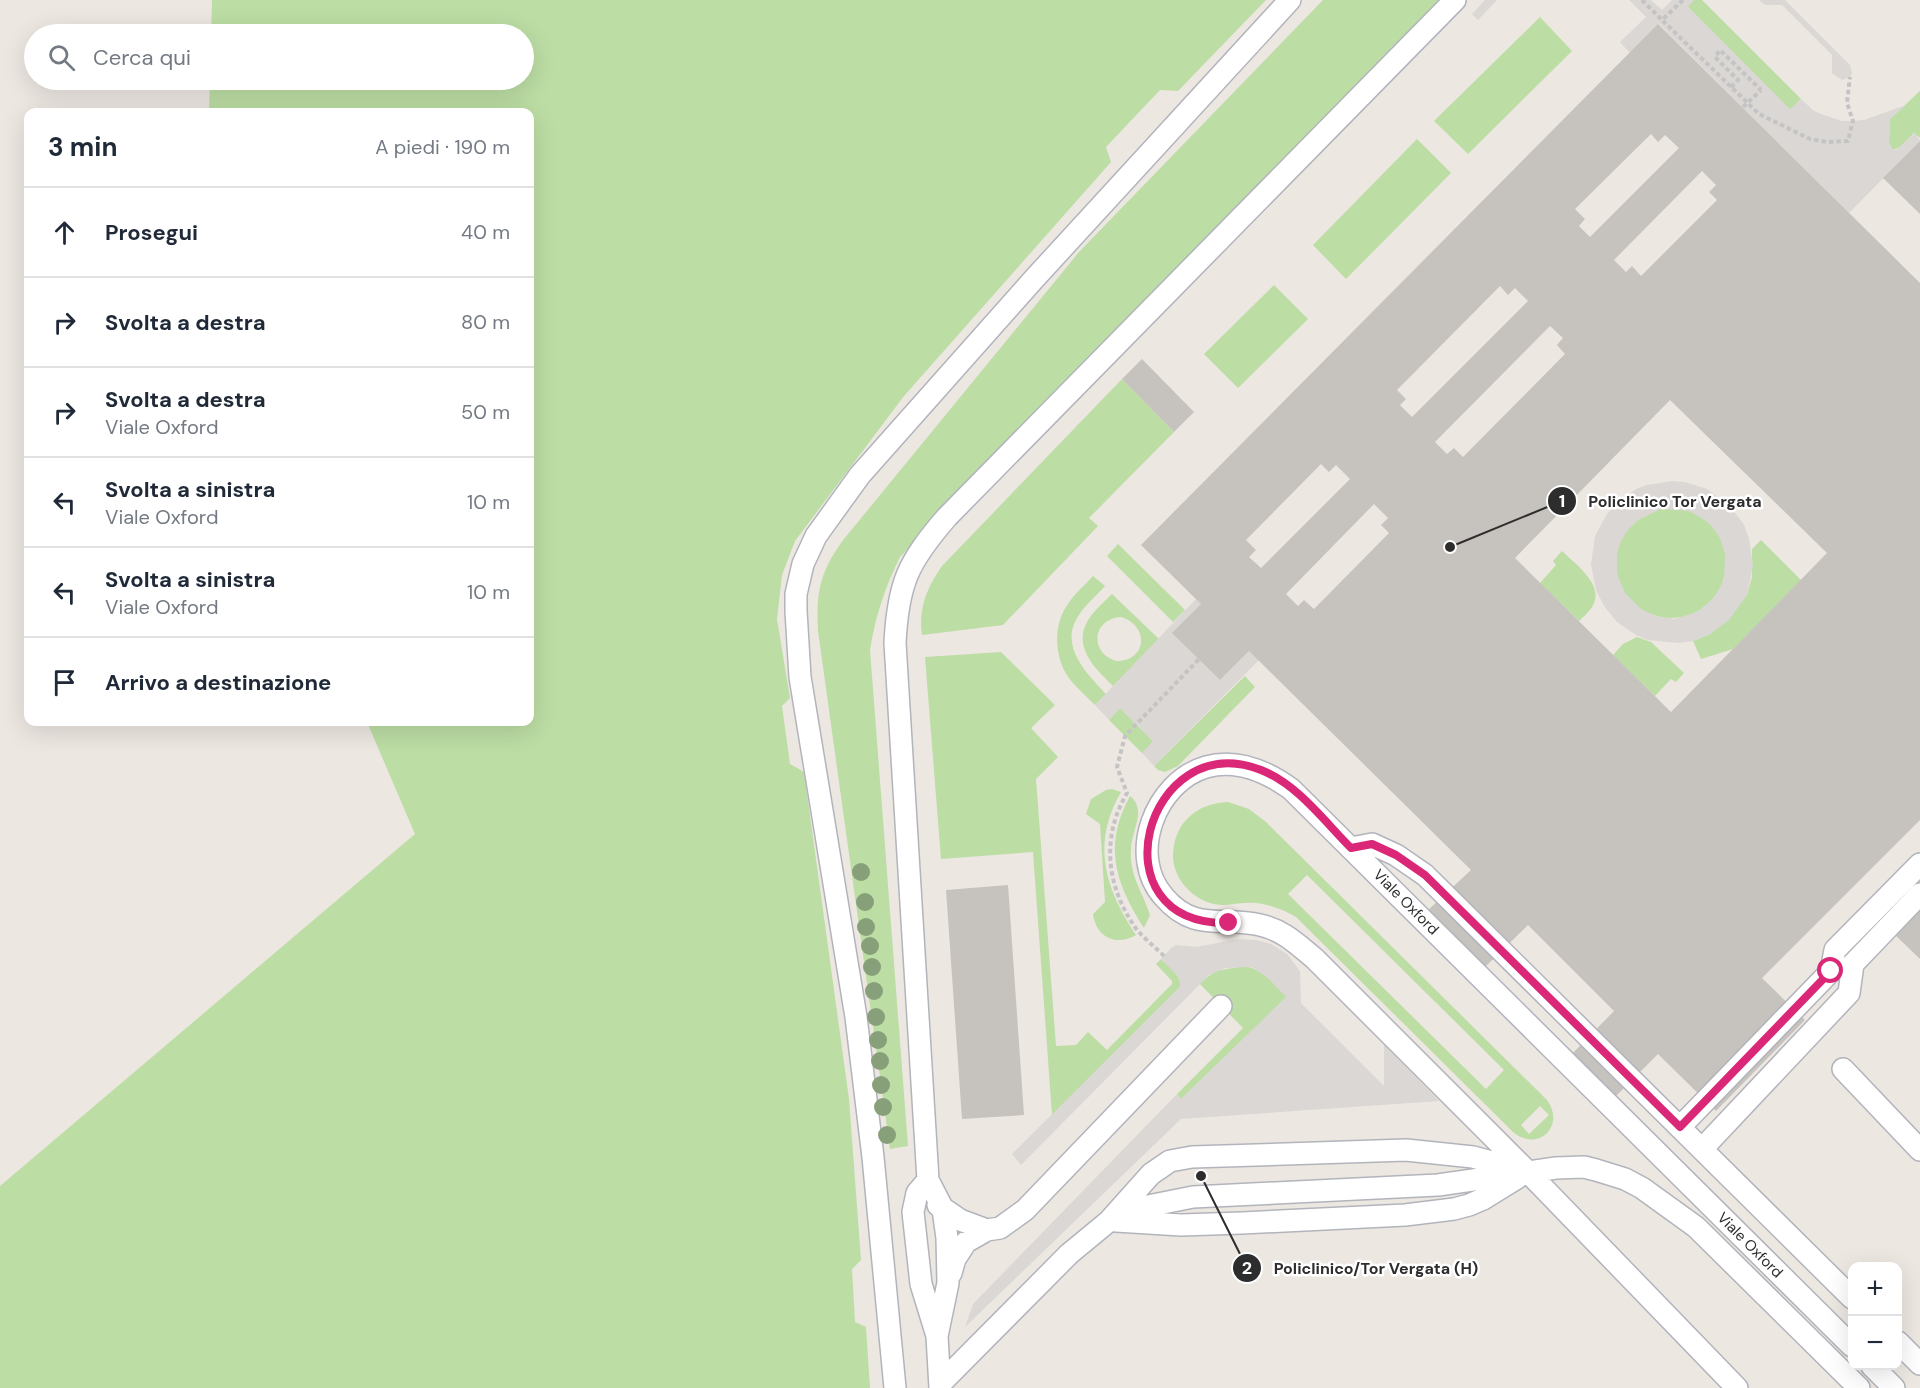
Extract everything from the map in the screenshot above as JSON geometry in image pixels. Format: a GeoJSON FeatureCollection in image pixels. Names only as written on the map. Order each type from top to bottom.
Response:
{"type":"FeatureCollection","features":[{"type":"Feature","properties":{"kind":"lane"},"geometry":{"type":"LineString","coordinates":[[895,1388],[873,1157],[856,1017],[799,668],[796,594],[803,564],[808,549],[824,524],[860,475],[1042,271],[1290,0]]}},
{"type":"Feature","properties":{"kind":"lane"},"geometry":{"type":"LineString","coordinates":[[948,1283],[948,1245],[943,1209],[928,1180],[895,643],[898,603],[908,572],[929,538],[962,501],[1455,0]]}},
{"type":"Feature","properties":{"kind":"lane","name":"Viale Oxford"},"geometry":{"type":"LineString","coordinates":[[1737,1388],[1527,1171],[1331,975],[1286,935],[1262,925],[1246,922],[1200,921],[1176,910],[1155,886],[1146,852],[1152,820],[1172,790],[1182,780],[1206,767],[1231,764],[1260,770],[1281,782],[1301,798],[1848,1342]]}},
{"type":"Feature","properties":{"kind":"lane"},"geometry":{"type":"LineString","coordinates":[[1351,848],[1372,844],[1396,855],[1425,875],[1848,1294]]}},
{"type":"Feature","properties":{"kind":"lane"},"geometry":{"type":"LineString","coordinates":[[1680,1127],[1831,971],[1835,950],[1920,864]]}},
{"type":"Feature","properties":{"kind":"lane"},"geometry":{"type":"LineString","coordinates":[[1702,1149],[1849,993],[1853,964],[1920,894]]}},
{"type":"Feature","properties":{"kind":"lane"},"geometry":{"type":"LineString","coordinates":[[937,1335],[955,1259],[966,1242],[987,1230],[1000,1228],[1012,1221],[1036,1200],[1221,1006]]}},
{"type":"Feature","properties":{"kind":"lane"},"geometry":{"type":"LineString","coordinates":[[1843,1069],[1920,1150]]}},
{"type":"Feature","properties":{"kind":"lane"},"geometry":{"type":"LineString","coordinates":[[940,1386],[1062,1262],[1109,1221],[1152,1174],[1170,1161],[1192,1157],[1406,1149],[1473,1157],[1527,1171]]}},
{"type":"Feature","properties":{"kind":"lane","name":"Viale Oxford"},"geometry":{"type":"LineString","coordinates":[[1527,1171],[1568,1167],[1596,1170],[1625,1179],[1661,1200],[1712,1242],[1859,1388]]}},
{"type":"Feature","properties":{"kind":"lane"},"geometry":{"type":"LineString","coordinates":[[1109,1221],[1181,1225],[1405,1215],[1454,1209],[1469,1204],[1505,1186],[1527,1171]]}},
{"type":"Feature","properties":{"kind":"lane"},"geometry":{"type":"LineString","coordinates":[[1109,1221],[1150,1205],[1193,1197],[1438,1185],[1527,1171]]}},
{"type":"Feature","properties":{"kind":"lane"},"geometry":{"type":"LineString","coordinates":[[928,1180],[917,1193],[913,1212],[921,1284],[937,1335],[940,1386]]}},
{"type":"Feature","properties":{"kind":"lane"},"geometry":{"type":"LineString","coordinates":[[913,1212],[919,1205],[926,1202],[936,1203],[960,1220],[987,1230]]}},
{"type":"Feature","properties":{"kind":"lane"},"geometry":{"type":"LineString","coordinates":[[1902,1346],[1920,1364]]}},
{"type":"Feature","properties":{"kind":"lane"},"geometry":{"type":"LineString","coordinates":[[1877,1370],[1894,1388]]}},
{"type":"Feature","properties":{"kind":"path"},"geometry":{"type":"LineString","coordinates":[[1642,0],[1759,114],[1810,139],[1827,142],[1848,141],[1853,121],[1847,103],[1850,77]]}},
{"type":"Feature","properties":{"kind":"path"},"geometry":{"type":"LineString","coordinates":[[1662,20],[1683,0]]}},
{"type":"Feature","properties":{"kind":"path"},"geometry":{"type":"LineString","coordinates":[[1731,87],[1738,80],[1714,57],[1720,51],[1761,90],[1743,107]]}},
{"type":"Feature","properties":{"kind":"green space"},"geometry":{"type":"Polygon","coordinates":[[[212,0],[1266,0],[1178,91],[1160,90],[1106,147],[1111,162],[904,396],[795,541],[782,575],[777,619],[790,698],[782,706],[790,764],[804,772],[849,1099],[861,1260],[852,1269],[855,1322],[866,1327],[870,1388],[0,1388],[0,1186],[415,834],[369,726],[534,726],[534,108],[209,108],[210,90],[534,90],[534,24],[211,24],[212,0]]]}},
{"type":"Feature","properties":{"kind":"green space"},"geometry":{"type":"Polygon","coordinates":[[[1323,0],[1439,0],[900,557],[885,591],[870,650],[908,1146],[890,1149],[818,631],[821,582],[830,561],[844,539],[1079,252],[1323,0]]]}},
{"type":"Feature","properties":{"kind":"green space"},"geometry":{"type":"Polygon","coordinates":[[[1694,0],[1702,0],[1801,99],[1790,110],[1687,6],[1694,0]]]}},
{"type":"Feature","properties":{"kind":"green space"},"geometry":{"type":"Polygon","coordinates":[[[1540,17],[1572,51],[1468,154],[1434,121],[1540,17]]]}},
{"type":"Feature","properties":{"kind":"green space"},"geometry":{"type":"Polygon","coordinates":[[[1920,91],[1920,138],[1914,133],[1900,147],[1893,150],[1889,143],[1890,119],[1920,91]]]}},
{"type":"Feature","properties":{"kind":"green space"},"geometry":{"type":"Polygon","coordinates":[[[1417,139],[1451,173],[1346,279],[1313,245],[1417,139]]]}},
{"type":"Feature","properties":{"kind":"green space"},"geometry":{"type":"Polygon","coordinates":[[[1274,285],[1308,319],[1238,388],[1204,354],[1274,285]]]}},
{"type":"Feature","properties":{"kind":"green space"},"geometry":{"type":"Polygon","coordinates":[[[1122,379],[1174,432],[1089,518],[1098,526],[1003,625],[922,635],[921,616],[925,599],[942,566],[1122,379]]]}},
{"type":"Feature","properties":{"kind":"green space"},"geometry":{"type":"Polygon","coordinates":[[[1671,508],[1692,512],[1710,524],[1722,542],[1726,563],[1722,584],[1710,602],[1692,614],[1671,618],[1650,614],[1632,602],[1620,584],[1616,563],[1620,542],[1632,524],[1650,512],[1671,508]]]}},
{"type":"Feature","properties":{"kind":"green space"},"geometry":{"type":"Polygon","coordinates":[[[1761,540],[1801,580],[1733,649],[1701,659],[1693,641],[1710,634],[1747,595],[1752,577],[1752,549],[1761,540]]]}},
{"type":"Feature","properties":{"kind":"green space"},"geometry":{"type":"Polygon","coordinates":[[[1118,544],[1185,610],[1173,622],[1107,556],[1118,544]]]}},
{"type":"Feature","properties":{"kind":"green space"},"geometry":{"type":"Polygon","coordinates":[[[1562,551],[1587,576],[1595,591],[1592,607],[1579,621],[1540,583],[1556,565],[1553,561],[1562,551]]]}},
{"type":"Feature","properties":{"kind":"green space"},"geometry":{"type":"Polygon","coordinates":[[[1093,576],[1105,586],[1079,615],[1073,626],[1072,637],[1077,658],[1106,694],[1095,705],[1066,674],[1057,645],[1059,625],[1066,607],[1093,576]]]}},
{"type":"Feature","properties":{"kind":"green space"},"geometry":{"type":"Polygon","coordinates":[[[1112,594],[1159,639],[1113,686],[1088,657],[1083,641],[1083,632],[1087,622],[1095,610],[1112,594]],[[1121,617],[1111,619],[1100,630],[1098,644],[1107,657],[1116,661],[1126,659],[1139,649],[1140,635],[1130,621],[1121,617]]]}},
{"type":"Feature","properties":{"kind":"green space"},"geometry":{"type":"Polygon","coordinates":[[[1637,637],[1651,642],[1684,673],[1676,682],[1671,679],[1655,696],[1613,655],[1623,644],[1637,637]]]}},
{"type":"Feature","properties":{"kind":"green space"},"geometry":{"type":"Polygon","coordinates":[[[1001,652],[1055,705],[1031,728],[1058,757],[1036,779],[1056,1046],[1076,1045],[1088,1032],[1107,1050],[1172,984],[1172,981],[1156,964],[1161,959],[1174,972],[1180,983],[1180,987],[1052,1115],[1033,852],[941,859],[925,657],[1001,652]]]}},
{"type":"Feature","properties":{"kind":"green space"},"geometry":{"type":"Polygon","coordinates":[[[1245,676],[1255,687],[1178,766],[1165,772],[1158,770],[1154,766],[1245,676]]]}},
{"type":"Feature","properties":{"kind":"green space"},"geometry":{"type":"Polygon","coordinates":[[[1120,708],[1154,742],[1142,753],[1109,720],[1120,708]]]}},
{"type":"Feature","properties":{"kind":"green space"},"geometry":{"type":"Polygon","coordinates":[[[1112,789],[1121,792],[1106,830],[1104,848],[1106,865],[1116,900],[1136,935],[1121,940],[1108,938],[1098,929],[1095,922],[1093,914],[1105,902],[1100,824],[1086,814],[1091,799],[1112,789]]]}},
{"type":"Feature","properties":{"kind":"green space"},"geometry":{"type":"Polygon","coordinates":[[[1130,796],[1135,801],[1138,813],[1131,848],[1132,867],[1150,915],[1144,928],[1126,895],[1116,864],[1117,831],[1130,796]]]}},
{"type":"Feature","properties":{"kind":"green space"},"geometry":{"type":"Polygon","coordinates":[[[1228,802],[1249,809],[1266,822],[1547,1100],[1553,1119],[1546,1134],[1532,1140],[1522,1138],[1513,1132],[1296,917],[1277,908],[1257,903],[1225,905],[1206,902],[1183,884],[1174,867],[1173,857],[1176,837],[1181,827],[1196,811],[1206,806],[1228,802]],[[1307,875],[1288,894],[1486,1089],[1504,1070],[1307,875]],[[1540,1106],[1521,1125],[1529,1134],[1549,1115],[1540,1106]]]}},
{"type":"Feature","properties":{"kind":"green space"},"geometry":{"type":"Polygon","coordinates":[[[1243,966],[1262,973],[1287,997],[1181,1099],[1177,1094],[1243,1028],[1199,983],[1216,971],[1243,966]]]}},
{"type":"Feature","properties":{"kind":"shaded area"},"geometry":{"type":"Polygon","coordinates":[[[1485,0],[1497,0],[1478,20],[1472,14],[1485,0]]]}},
{"type":"Feature","properties":{"kind":"shaded area"},"geometry":{"type":"Polygon","coordinates":[[[1629,0],[1651,0],[1662,10],[1672,0],[1694,0],[1688,7],[1790,109],[1801,99],[1814,111],[1842,121],[1853,121],[1864,120],[1906,105],[1890,119],[1889,143],[1893,150],[1896,150],[1915,133],[1920,141],[1849,213],[1659,24],[1630,53],[1620,42],[1646,17],[1629,0]]]}},
{"type":"Feature","properties":{"kind":"shaded area"},"geometry":{"type":"Polygon","coordinates":[[[1759,0],[1785,0],[1850,65],[1852,73],[1850,77],[1842,80],[1832,73],[1832,55],[1782,5],[1765,5],[1759,0]]]}},
{"type":"Feature","properties":{"kind":"shaded area"},"geometry":{"type":"Polygon","coordinates":[[[1672,481],[1685,482],[1707,489],[1730,506],[1744,525],[1749,538],[1753,566],[1747,595],[1729,620],[1710,634],[1693,641],[1678,643],[1648,640],[1636,635],[1617,622],[1604,606],[1596,590],[1591,564],[1595,536],[1614,506],[1636,489],[1672,481]],[[1661,509],[1638,520],[1627,531],[1619,545],[1617,574],[1625,593],[1641,609],[1655,616],[1675,619],[1697,612],[1714,598],[1724,580],[1725,554],[1720,538],[1711,525],[1689,511],[1661,509]]]}},
{"type":"Feature","properties":{"kind":"shaded area"},"geometry":{"type":"Polygon","coordinates":[[[1196,599],[1201,604],[1173,633],[1220,680],[1249,651],[1259,660],[1154,766],[1142,753],[1153,741],[1120,708],[1109,720],[1095,705],[1196,599]]]}},
{"type":"Feature","properties":{"kind":"shaded area"},"geometry":{"type":"Polygon","coordinates":[[[1237,939],[1271,944],[1287,954],[1300,971],[1301,1003],[1384,1086],[1384,1045],[1439,1101],[1181,1119],[965,1327],[973,1304],[1177,1094],[1181,1099],[1286,997],[1267,977],[1252,967],[1225,968],[1209,975],[1021,1165],[1012,1154],[1180,987],[1179,977],[1161,959],[1171,948],[1176,945],[1197,947],[1237,939]]]}},
{"type":"Feature","properties":{"kind":"building"},"geometry":{"type":"Polygon","coordinates":[[[1658,24],[1920,283],[1920,820],[1762,978],[1805,1020],[1716,1111],[1658,1054],[1613,1099],[1571,1055],[1614,1011],[1528,925],[1482,970],[1426,912],[1471,870],[1249,651],[1220,680],[1172,633],[1201,604],[1141,545],[1658,24]],[[1651,134],[1575,209],[1585,219],[1579,226],[1590,237],[1679,148],[1665,135],[1658,142],[1651,134]],[[1702,171],[1614,260],[1626,272],[1632,266],[1641,276],[1717,200],[1709,192],[1716,185],[1702,171]],[[1500,286],[1397,390],[1406,399],[1400,405],[1412,417],[1528,301],[1515,288],[1508,295],[1500,286]],[[1550,326],[1435,442],[1447,454],[1454,448],[1463,457],[1565,354],[1557,345],[1563,338],[1550,326]],[[1670,400],[1515,558],[1671,712],[1827,553],[1670,400]],[[1321,464],[1246,540],[1256,550],[1249,557],[1261,568],[1350,479],[1336,465],[1329,472],[1321,464]],[[1374,504],[1286,594],[1298,606],[1304,600],[1314,609],[1389,533],[1381,525],[1388,518],[1374,504]]]}},
{"type":"Feature","properties":{"kind":"building"},"geometry":{"type":"Polygon","coordinates":[[[1920,141],[1920,214],[1883,178],[1920,141]]]}},
{"type":"Feature","properties":{"kind":"building"},"geometry":{"type":"Polygon","coordinates":[[[1142,359],[1194,412],[1174,432],[1122,379],[1142,359]]]}},
{"type":"Feature","properties":{"kind":"building"},"geometry":{"type":"Polygon","coordinates":[[[1008,885],[1024,1115],[962,1119],[946,890],[1008,885]]]}},
{"type":"Feature","properties":{"kind":"building"},"geometry":{"type":"Polygon","coordinates":[[[1920,902],[1920,959],[1891,931],[1920,902]]]}},
{"type":"Feature","properties":{"kind":"place","name":"Policlinico Tor Vergata"},"geometry":{"type":"Point","coordinates":[1450,547]}},
{"type":"Feature","properties":{"kind":"place","name":"Policlinico/Tor Vergata (H)"},"geometry":{"type":"Point","coordinates":[1201,1176]}},
{"type":"Feature","properties":{"kind":"route"},"geometry":{"type":"LineString","coordinates":[[1229,923],[1200,921],[1176,910],[1155,886],[1146,852],[1152,820],[1172,790],[1196,771],[1206,767],[1231,764],[1260,770],[1291,789],[1351,848],[1372,844],[1396,855],[1425,875],[1680,1127],[1831,971]]}}]}
